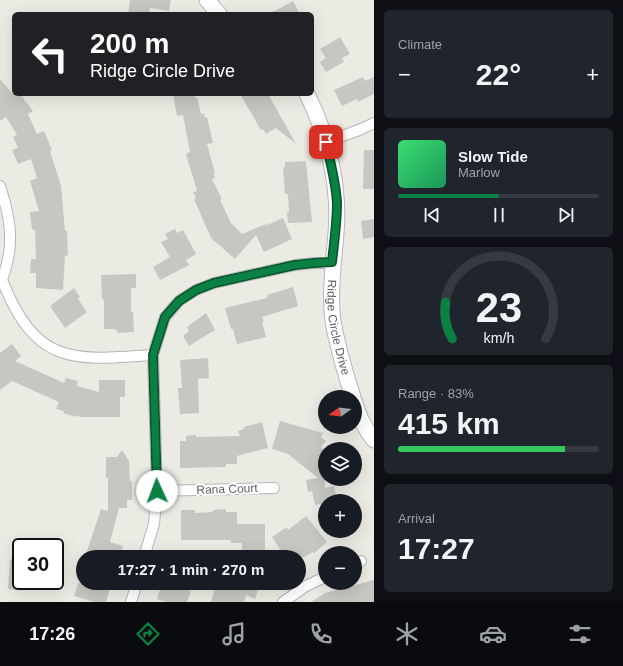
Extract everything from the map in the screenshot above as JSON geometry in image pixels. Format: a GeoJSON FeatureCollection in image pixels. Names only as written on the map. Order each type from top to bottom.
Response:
{"type":"FeatureCollection","features":[{"type":"Feature","properties":{"kind":"street"},"geometry":{"type":"LineString","coordinates":[[207,0],[217,12]]}},
{"type":"Feature","properties":{"kind":"street","name":"Ridge Circle Drive"},"geometry":{"type":"LineString","coordinates":[[308,96],[326,142],[335,186],[337,202],[336,232],[332,262],[332,314],[340,355],[351,390]]}},
{"type":"Feature","properties":{"kind":"street"},"geometry":{"type":"LineString","coordinates":[[326,142],[374,123]]}},
{"type":"Feature","properties":{"kind":"street"},"geometry":{"type":"LineString","coordinates":[[0,186],[8,210],[10,235],[8,260],[1,279],[20,318],[40,341],[60,353],[71,356],[93,358],[153,355]]}},
{"type":"Feature","properties":{"kind":"street"},"geometry":{"type":"LineString","coordinates":[[146,550],[154,524],[157,491],[153,355],[165,317],[179,301],[196,290],[214,283],[295,265],[332,262]]}},
{"type":"Feature","properties":{"kind":"street"},"geometry":{"type":"LineString","coordinates":[[362,421],[374,440]]}},
{"type":"Feature","properties":{"kind":"street","name":"Rana Court"},"geometry":{"type":"LineString","coordinates":[[157,491],[274,488]]}},
{"type":"Feature","properties":{"kind":"street"},"geometry":{"type":"LineString","coordinates":[[283,602],[306,586],[318,580]]}},
{"type":"Feature","properties":{"kind":"street"},"geometry":{"type":"LineString","coordinates":[[131,602],[134,590]]}},
{"type":"Feature","properties":{"kind":"building"},"geometry":{"type":"Polygon","coordinates":[[[130,0],[171,0],[169,11],[150,8],[149,12],[128,12],[130,0]]]}},
{"type":"Feature","properties":{"kind":"building"},"geometry":{"type":"Polygon","coordinates":[[[293,1],[299,12],[273,12],[293,1]]]}},
{"type":"Feature","properties":{"kind":"building"},"geometry":{"type":"Polygon","coordinates":[[[340,37],[350,54],[342,58],[344,62],[326,72],[320,62],[326,58],[320,49],[340,37]]]}},
{"type":"Feature","properties":{"kind":"building"},"geometry":{"type":"Polygon","coordinates":[[[363,77],[365,81],[374,77],[374,94],[358,102],[357,99],[342,106],[334,90],[363,77]]]}},
{"type":"Feature","properties":{"kind":"building"},"geometry":{"type":"Polygon","coordinates":[[[0,79],[12,93],[12,96],[22,96],[33,111],[28,114],[37,134],[44,131],[52,150],[50,151],[61,186],[65,231],[67,231],[68,255],[65,256],[63,290],[36,288],[36,273],[30,273],[31,259],[36,259],[35,229],[32,230],[30,212],[39,211],[30,181],[37,178],[31,159],[18,164],[12,150],[18,148],[13,137],[17,135],[6,117],[0,121],[0,79]]]}},
{"type":"Feature","properties":{"kind":"building"},"geometry":{"type":"Polygon","coordinates":[[[173,96],[197,97],[201,114],[204,113],[205,118],[207,117],[213,143],[207,144],[215,173],[215,178],[212,179],[222,199],[220,200],[231,223],[242,234],[283,218],[292,239],[264,252],[256,235],[235,259],[211,238],[194,199],[196,198],[193,192],[197,191],[186,154],[190,152],[183,115],[177,116],[173,96]]]}},
{"type":"Feature","properties":{"kind":"building"},"geometry":{"type":"Polygon","coordinates":[[[241,96],[269,96],[296,144],[276,128],[266,134],[263,129],[261,130],[241,96]]]}},
{"type":"Feature","properties":{"kind":"building"},"geometry":{"type":"Polygon","coordinates":[[[364,150],[374,150],[374,189],[363,189],[364,150]]]}},
{"type":"Feature","properties":{"kind":"building"},"geometry":{"type":"Polygon","coordinates":[[[306,161],[312,222],[288,223],[288,194],[285,194],[283,168],[285,167],[285,162],[306,161]]]}},
{"type":"Feature","properties":{"kind":"building"},"geometry":{"type":"Polygon","coordinates":[[[374,219],[374,237],[363,239],[361,221],[374,219]]]}},
{"type":"Feature","properties":{"kind":"building"},"geometry":{"type":"Polygon","coordinates":[[[175,229],[177,233],[183,230],[196,254],[186,260],[189,265],[160,280],[153,267],[170,257],[161,242],[168,239],[165,234],[175,229]]]}},
{"type":"Feature","properties":{"kind":"building"},"geometry":{"type":"Polygon","coordinates":[[[136,274],[136,288],[131,288],[131,312],[133,312],[134,332],[118,333],[115,329],[104,329],[104,299],[102,300],[101,275],[136,274]]]}},
{"type":"Feature","properties":{"kind":"building"},"geometry":{"type":"Polygon","coordinates":[[[293,287],[298,306],[262,317],[266,337],[237,344],[225,308],[267,298],[267,295],[293,287]]]}},
{"type":"Feature","properties":{"kind":"building"},"geometry":{"type":"Polygon","coordinates":[[[74,288],[80,297],[78,299],[87,312],[65,328],[50,306],[74,288]]]}},
{"type":"Feature","properties":{"kind":"building"},"geometry":{"type":"Polygon","coordinates":[[[206,313],[215,330],[189,346],[183,336],[189,331],[187,327],[206,313]]]}},
{"type":"Feature","properties":{"kind":"building"},"geometry":{"type":"Polygon","coordinates":[[[12,344],[21,356],[15,361],[64,383],[66,378],[78,381],[77,386],[99,392],[99,380],[125,380],[125,397],[120,397],[120,417],[81,417],[77,415],[76,417],[63,413],[64,411],[56,409],[59,402],[12,381],[0,390],[0,353],[12,344]]]}},
{"type":"Feature","properties":{"kind":"building"},"geometry":{"type":"Polygon","coordinates":[[[208,358],[209,378],[198,379],[199,413],[180,414],[178,388],[182,388],[180,360],[208,358]]]}},
{"type":"Feature","properties":{"kind":"building"},"geometry":{"type":"Polygon","coordinates":[[[280,421],[318,432],[318,434],[322,434],[321,437],[326,441],[318,442],[318,478],[288,454],[272,449],[280,421]]]}},
{"type":"Feature","properties":{"kind":"building"},"geometry":{"type":"Polygon","coordinates":[[[262,422],[268,448],[237,456],[237,464],[226,464],[226,467],[180,468],[180,441],[186,441],[186,436],[240,436],[238,431],[244,429],[244,427],[262,422]]]}},
{"type":"Feature","properties":{"kind":"building"},"geometry":{"type":"Polygon","coordinates":[[[122,450],[129,461],[130,481],[132,481],[132,500],[127,500],[127,508],[119,508],[110,542],[123,546],[122,550],[87,550],[101,509],[108,511],[108,478],[106,478],[106,457],[117,457],[122,450]]]}},
{"type":"Feature","properties":{"kind":"building"},"geometry":{"type":"Polygon","coordinates":[[[318,478],[318,486],[325,486],[325,488],[334,486],[336,494],[318,494],[318,504],[315,505],[312,491],[308,492],[306,480],[318,478]]]}},
{"type":"Feature","properties":{"kind":"building"},"geometry":{"type":"Polygon","coordinates":[[[226,509],[226,512],[237,512],[237,524],[265,524],[265,550],[242,550],[242,543],[231,543],[231,540],[181,540],[181,510],[195,510],[195,513],[213,512],[213,510],[226,509]]]}},
{"type":"Feature","properties":{"kind":"building"},"geometry":{"type":"Polygon","coordinates":[[[306,516],[318,531],[318,538],[324,538],[327,542],[322,546],[318,546],[318,550],[314,553],[313,552],[306,556],[306,550],[280,550],[272,537],[287,527],[288,530],[306,516]]]}},
{"type":"Feature","properties":{"kind":"building"},"geometry":{"type":"Polygon","coordinates":[[[12,558],[12,589],[8,589],[10,560],[12,558]]]}},
{"type":"Feature","properties":{"kind":"building"},"geometry":{"type":"Polygon","coordinates":[[[374,580],[374,602],[311,602],[325,593],[336,590],[362,590],[362,583],[374,580]]]}},
{"type":"Feature","properties":{"kind":"building"},"geometry":{"type":"Polygon","coordinates":[[[76,590],[110,590],[106,602],[94,602],[74,596],[76,590]]]}},
{"type":"Feature","properties":{"kind":"building"},"geometry":{"type":"Polygon","coordinates":[[[160,590],[191,591],[187,602],[166,602],[157,599],[160,590]]]}},
{"type":"Feature","properties":{"kind":"building"},"geometry":{"type":"Polygon","coordinates":[[[215,590],[258,590],[255,599],[246,595],[244,602],[211,602],[215,590]]]}},
{"type":"Feature","properties":{"kind":"route"},"geometry":{"type":"LineString","coordinates":[[157,491],[153,355],[165,317],[179,301],[196,290],[214,283],[295,265],[332,262],[336,232],[337,202],[326,142]]}}]}
